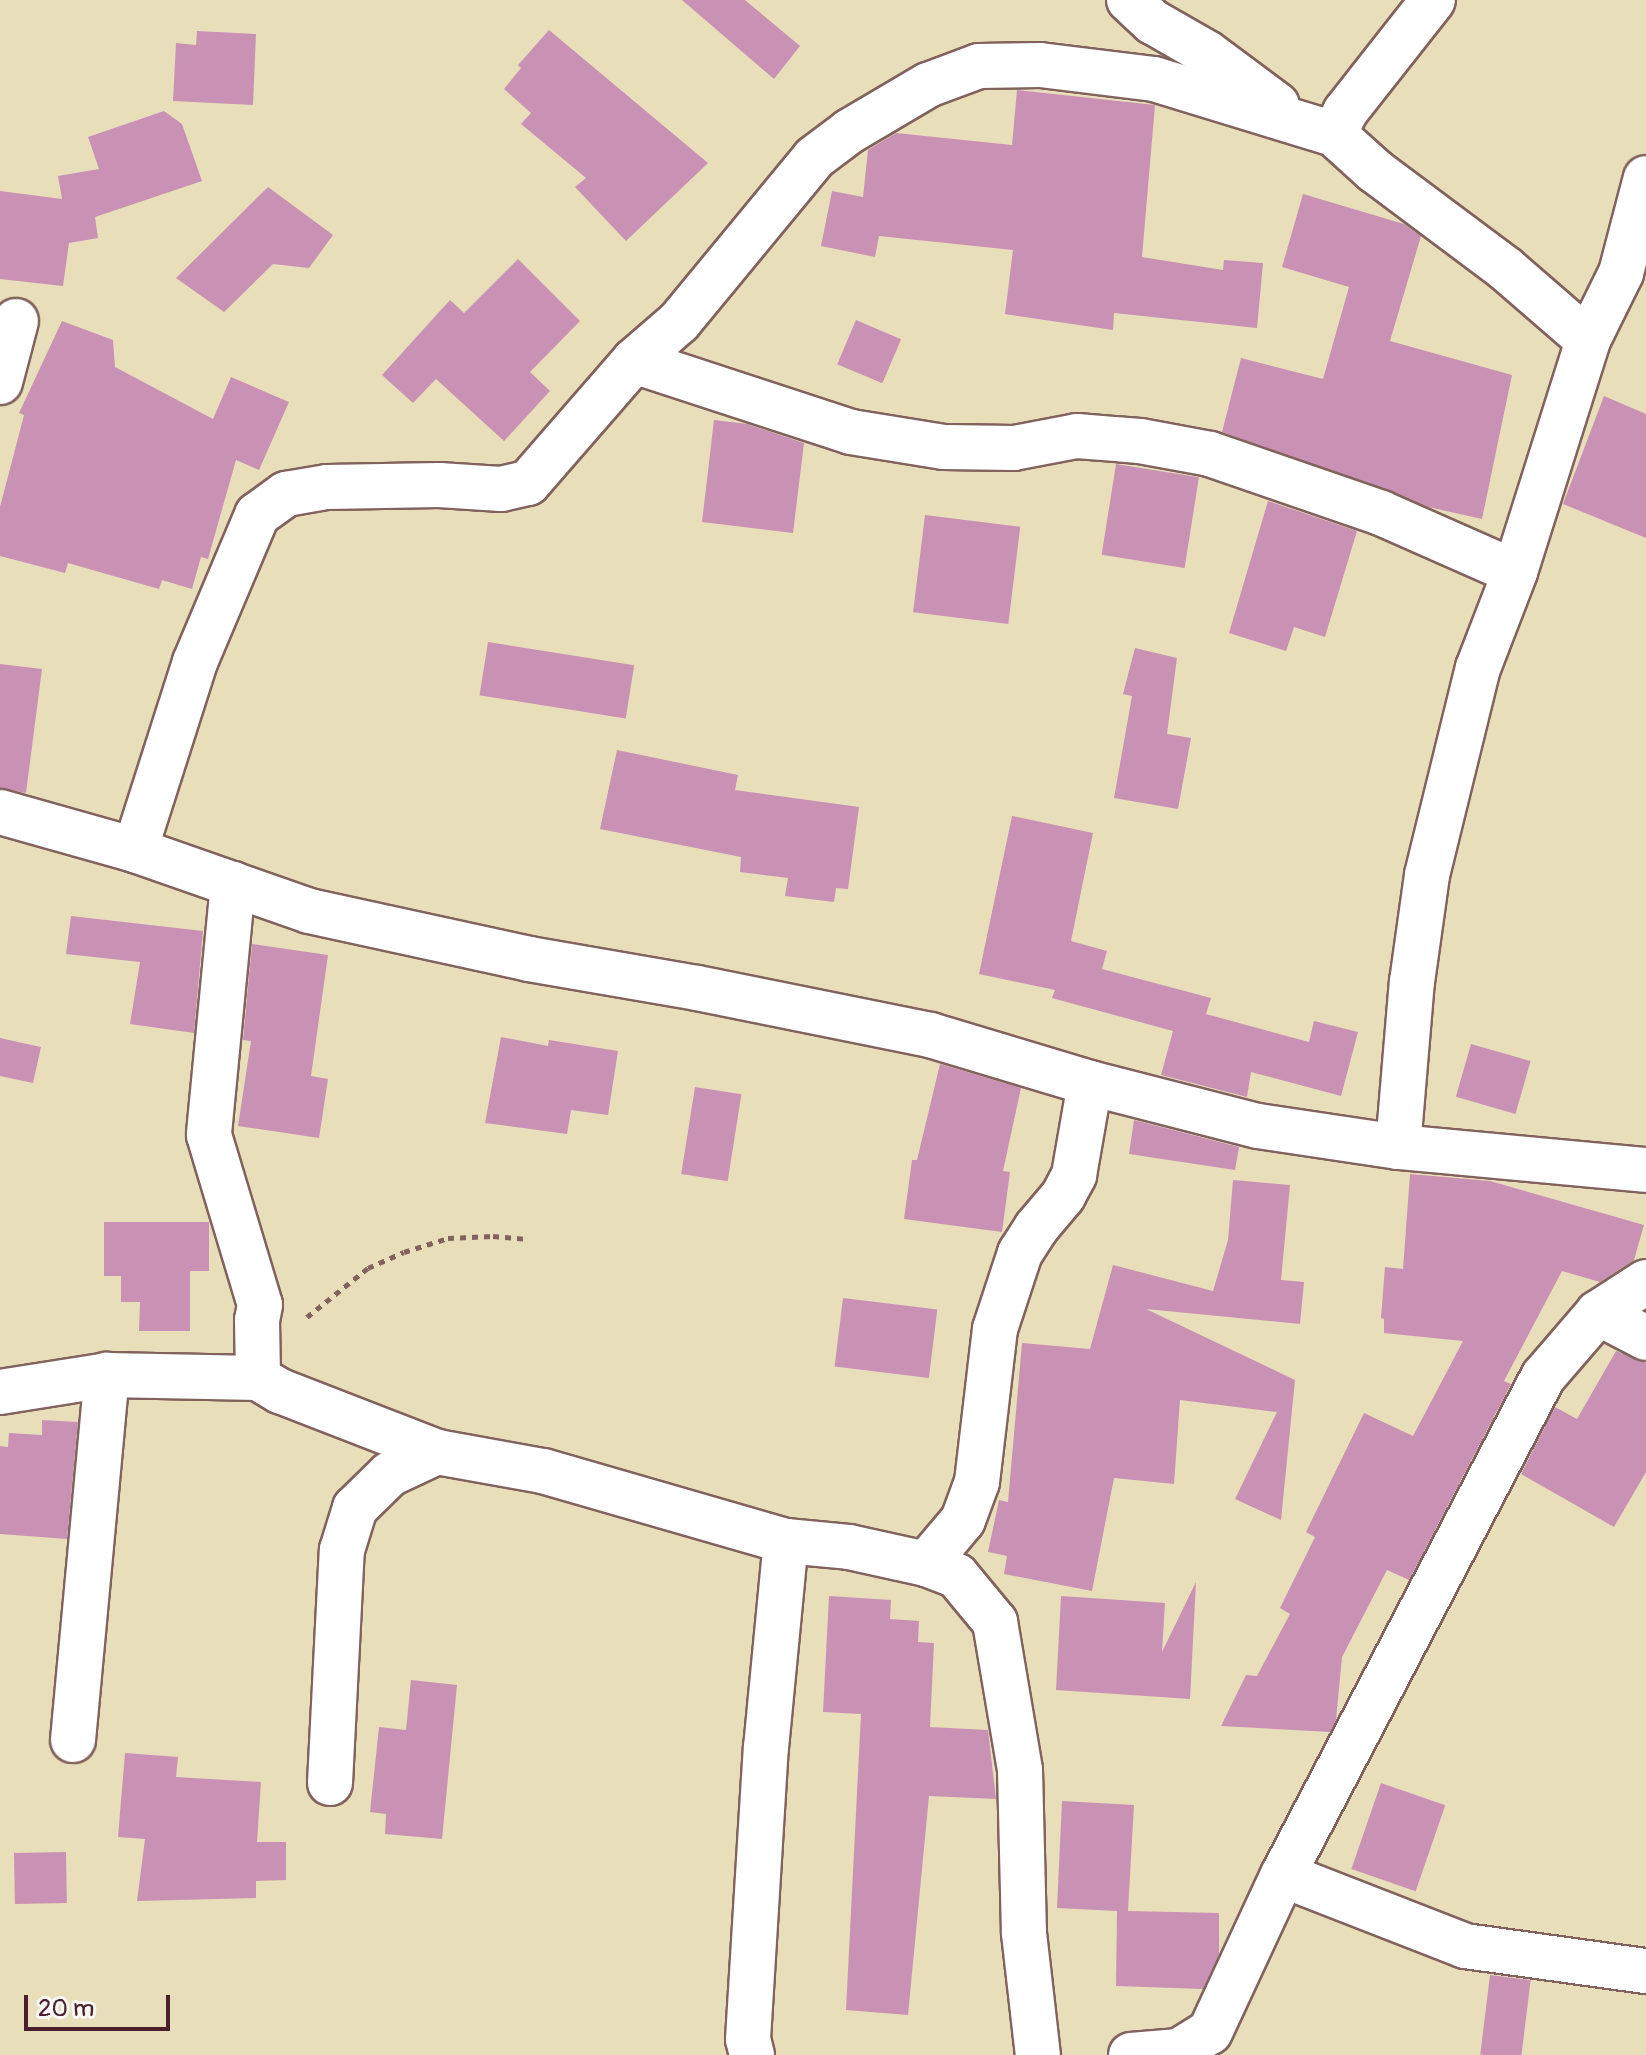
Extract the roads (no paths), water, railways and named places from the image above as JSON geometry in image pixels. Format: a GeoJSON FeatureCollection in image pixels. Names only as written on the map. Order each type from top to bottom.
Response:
{"type":"FeatureCollection","features":[{"type":"Feature","properties":{"kind":"street"},"geometry":{"type":"LineString","coordinates":[[1129,0],[1153,22],[1207,53],[1375,171],[1506,269],[1588,340]]}},
{"type":"Feature","properties":{"kind":"street"},"geometry":{"type":"LineString","coordinates":[[135,850],[195,662],[257,515],[286,494],[327,487],[439,485],[501,489],[528,483],[634,361],[679,322],[814,158],[850,131],[928,85],[979,66],[1040,65],[1154,79],[1318,129],[1345,112],[1433,0]]}},
{"type":"Feature","properties":{"kind":"street"},"geometry":{"type":"LineString","coordinates":[[1398,1147],[1412,982],[1427,875],[1478,668],[1515,572],[1588,340],[1621,273],[1646,178]]}},
{"type":"Feature","properties":{"kind":"street"},"geometry":{"type":"LineString","coordinates":[[0,382],[16,321]]}},
{"type":"Feature","properties":{"kind":"street"},"geometry":{"type":"LineString","coordinates":[[634,361],[851,432],[944,447],[1014,448],[1077,436],[1140,441],[1210,454],[1381,513],[1515,572]]}},
{"type":"Feature","properties":{"kind":"street"},"geometry":{"type":"LineString","coordinates":[[0,812],[135,850],[309,911],[529,959],[697,988],[930,1035],[1090,1083],[1258,1126],[1398,1147],[1646,1170]]}},
{"type":"Feature","properties":{"kind":"street"},"geometry":{"type":"LineString","coordinates":[[233,884],[209,1135],[260,1305],[257,1320],[258,1378]]}},
{"type":"Feature","properties":{"kind":"street"},"geometry":{"type":"LineString","coordinates":[[926,1564],[963,1520],[977,1482],[995,1329],[1020,1253],[1063,1196],[1074,1175],[1090,1083]]}},
{"type":"Feature","properties":{"kind":"street"},"geometry":{"type":"LineString","coordinates":[[1131,2055],[1216,2044],[1283,1875],[1543,1377],[1598,1313],[1646,1282]]}},
{"type":"Feature","properties":{"kind":"street"},"geometry":{"type":"LineString","coordinates":[[1598,1313],[1646,1338]]}},
{"type":"Feature","properties":{"kind":"street"},"geometry":{"type":"LineString","coordinates":[[73,1740],[107,1375]]}},
{"type":"Feature","properties":{"kind":"street"},"geometry":{"type":"LineString","coordinates":[[0,1392],[107,1375],[258,1378],[280,1391],[437,1452],[543,1471],[786,1541],[849,1547],[926,1564],[957,1576],[995,1622],[1020,1770],[1024,1933],[1038,2055]]}},
{"type":"Feature","properties":{"kind":"street"},"geometry":{"type":"LineString","coordinates":[[330,1783],[342,1550],[355,1508],[390,1474],[437,1452]]}},
{"type":"Feature","properties":{"kind":"street"},"geometry":{"type":"LineString","coordinates":[[752,2055],[748,2039],[766,1748],[786,1541]]}},
{"type":"Feature","properties":{"kind":"street"},"geometry":{"type":"LineString","coordinates":[[1283,1875],[1465,1946],[1646,1971]]}}]}
